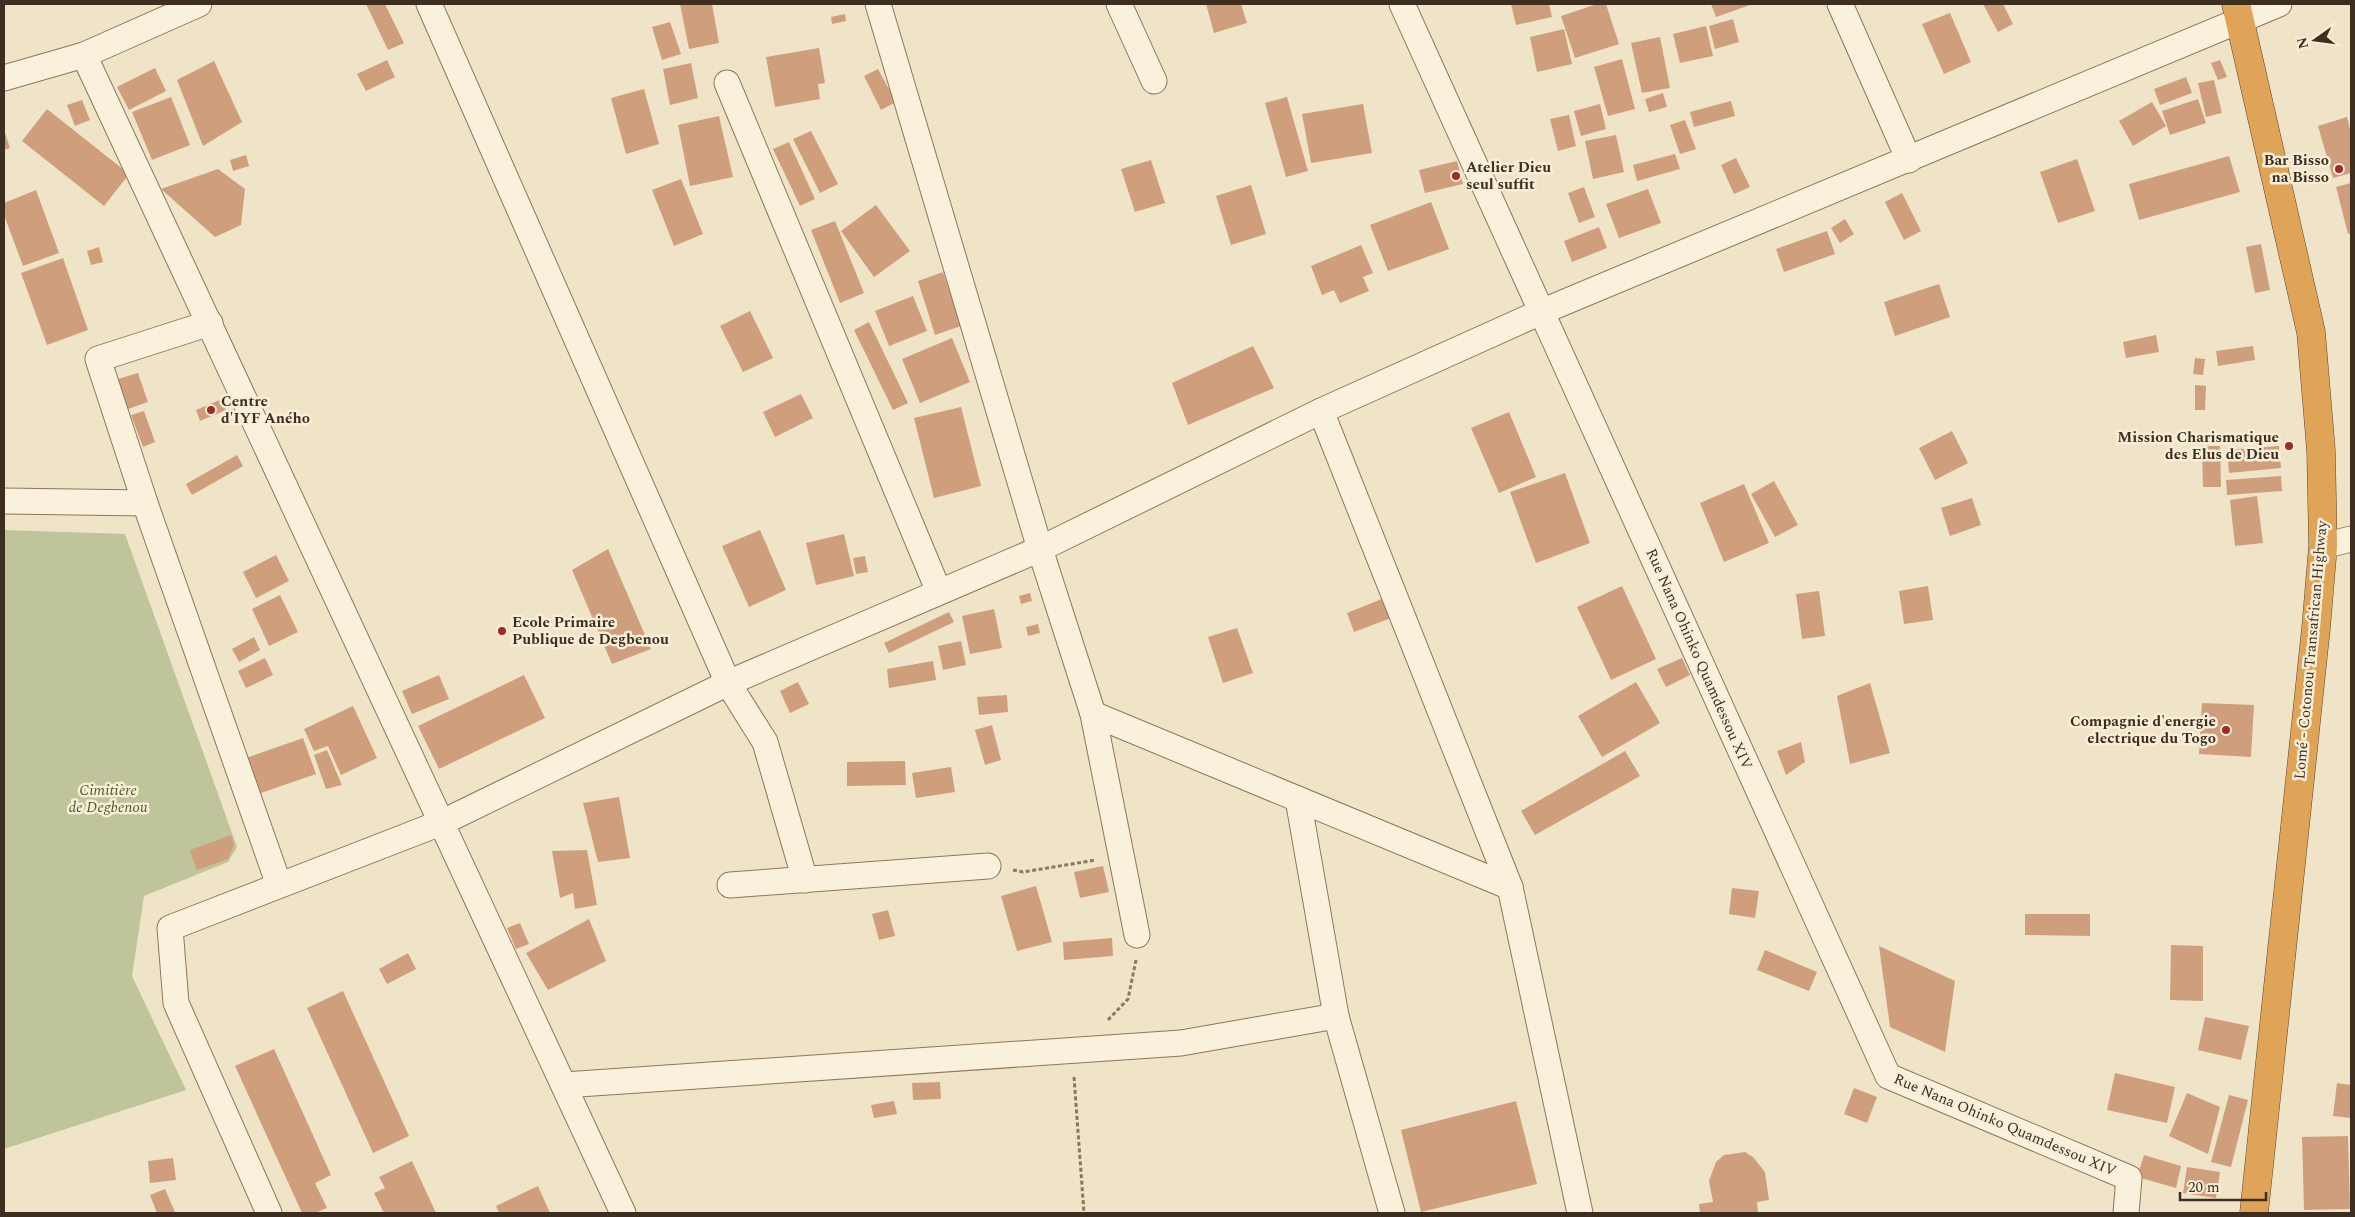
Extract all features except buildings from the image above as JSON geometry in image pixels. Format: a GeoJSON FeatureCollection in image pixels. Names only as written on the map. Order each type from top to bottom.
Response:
{"type":"FeatureCollection","features":[{"type":"Feature","properties":{"kind":"highway","name":"Lomé - Cotonou Transafrican Highway"},"geometry":{"type":"LineString","coordinates":[[2238,12],[2311,332],[2321,450],[2322,546],[2254,1213]]}},
{"type":"Feature","properties":{"kind":"street"},"geometry":{"type":"LineString","coordinates":[[4,78],[84,55],[198,4]]}},
{"type":"Feature","properties":{"kind":"street"},"geometry":{"type":"LineString","coordinates":[[429,4],[728,683],[765,742],[805,880]]}},
{"type":"Feature","properties":{"kind":"street"},"geometry":{"type":"LineString","coordinates":[[878,4],[1040,549],[1092,714],[1137,935]]}},
{"type":"Feature","properties":{"kind":"street"},"geometry":{"type":"LineString","coordinates":[[1119,4],[1154,81]]}},
{"type":"Feature","properties":{"kind":"street","name":"Rue Nana Ohinko Quamdessou XIV"},"geometry":{"type":"LineString","coordinates":[[1402,4],[1888,1076],[2129,1178],[2126,1213]]}},
{"type":"Feature","properties":{"kind":"street"},"geometry":{"type":"LineString","coordinates":[[1840,4],[1909,160]]}},
{"type":"Feature","properties":{"kind":"street"},"geometry":{"type":"LineString","coordinates":[[270,1213],[176,1003],[170,928],[443,822],[728,683],[1040,549],[1322,411],[1541,312],[1909,160],[2238,12],[2279,4]]}},
{"type":"Feature","properties":{"kind":"street"},"geometry":{"type":"LineString","coordinates":[[84,55],[443,822],[623,1213]]}},
{"type":"Feature","properties":{"kind":"street"},"geometry":{"type":"LineString","coordinates":[[727,83],[939,592]]}},
{"type":"Feature","properties":{"kind":"street"},"geometry":{"type":"LineString","coordinates":[[210,323],[98,359],[145,503],[279,885]]}},
{"type":"Feature","properties":{"kind":"street"},"geometry":{"type":"LineString","coordinates":[[1322,411],[1510,887],[1580,1213]]}},
{"type":"Feature","properties":{"kind":"street"},"geometry":{"type":"LineString","coordinates":[[4,501],[145,503]]}},
{"type":"Feature","properties":{"kind":"street"},"geometry":{"type":"LineString","coordinates":[[2322,546],[2351,539]]}},
{"type":"Feature","properties":{"kind":"street"},"geometry":{"type":"LineString","coordinates":[[1092,714],[1510,887]]}},
{"type":"Feature","properties":{"kind":"street"},"geometry":{"type":"LineString","coordinates":[[1298,799],[1336,1016],[1392,1213]]}},
{"type":"Feature","properties":{"kind":"street"},"geometry":{"type":"LineString","coordinates":[[730,885],[988,866]]}},
{"type":"Feature","properties":{"kind":"street"},"geometry":{"type":"LineString","coordinates":[[564,1085],[1181,1043],[1336,1016]]}},
{"type":"Feature","properties":{"kind":"path"},"geometry":{"type":"LineString","coordinates":[[988,866],[1023,872],[1121,856]]}},
{"type":"Feature","properties":{"kind":"path"},"geometry":{"type":"LineString","coordinates":[[1084,1213],[1077,1051],[1092,1032],[1108,1020],[1128,999],[1135,968],[1137,935]]}},
{"type":"Feature","properties":{"kind":"green space","name":"Cimitière de Degbenou"},"geometry":{"type":"Polygon","coordinates":[[[4,530],[125,534],[237,847],[228,862],[144,896],[132,976],[186,1090],[4,1149],[4,530]]]}},
{"type":"Feature","properties":{"kind":"place","name":"Bar Bisso na Bisso"},"geometry":{"type":"Point","coordinates":[2339,169]}},
{"type":"Feature","properties":{"kind":"place","name":"Atelier Dieu seul suffit"},"geometry":{"type":"Point","coordinates":[1456,176]}},
{"type":"Feature","properties":{"kind":"place","name":"Centre d'IYF Aného"},"geometry":{"type":"Point","coordinates":[211,410]}},
{"type":"Feature","properties":{"kind":"place","name":"Mission Charismatique des Elus de Dieu"},"geometry":{"type":"Point","coordinates":[2289,446]}},
{"type":"Feature","properties":{"kind":"place","name":"Ecole Primaire Publique de Degbenou"},"geometry":{"type":"Point","coordinates":[502,631]}},
{"type":"Feature","properties":{"kind":"place","name":"Compagnie d'energie electrique du Togo"},"geometry":{"type":"Point","coordinates":[2226,730]}}]}
